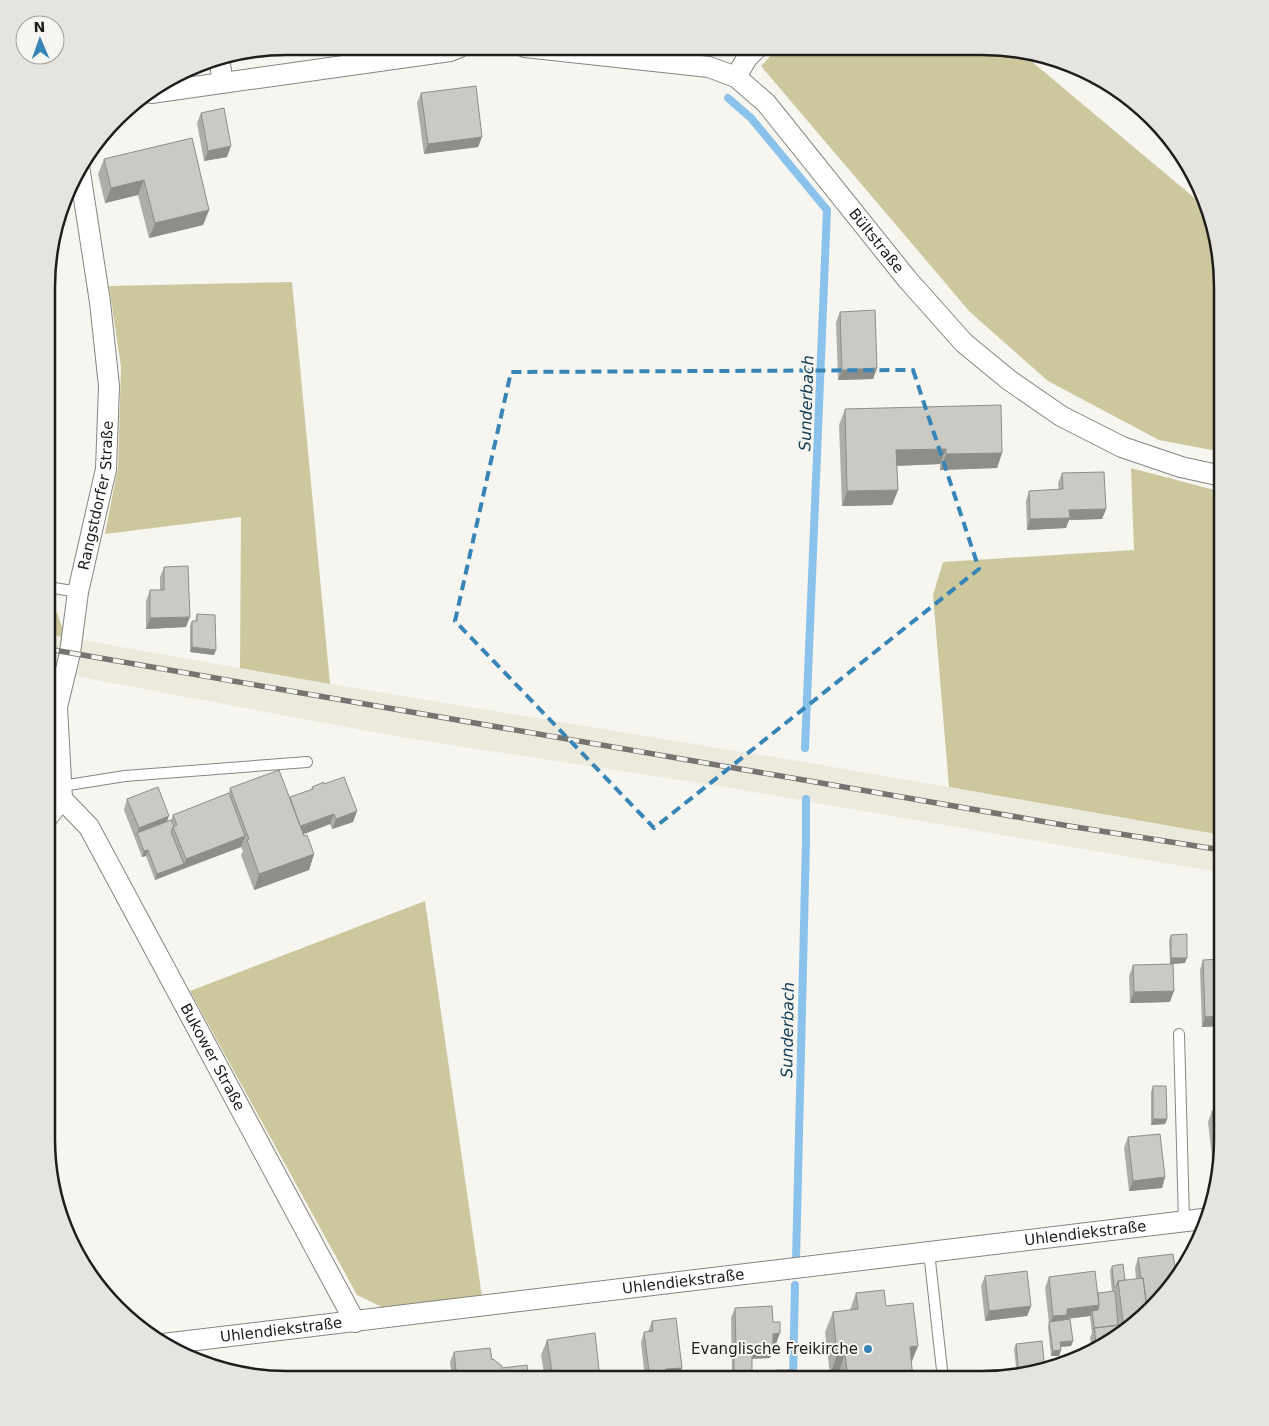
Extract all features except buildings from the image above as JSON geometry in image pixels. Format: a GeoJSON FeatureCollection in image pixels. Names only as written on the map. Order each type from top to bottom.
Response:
{"type":"FeatureCollection","features":[{"type":"Feature","properties":{"kind":"street"},"geometry":{"type":"LineString","coordinates":[[162,91],[422,55]]}},
{"type":"Feature","properties":{"kind":"street","name":"Bültstraße"},"geometry":{"type":"LineString","coordinates":[[599,55],[709,67],[736,77],[766,103],[906,279],[964,343],[1009,380],[1060,416],[1122,447],[1181,467],[1214,474]]}},
{"type":"Feature","properties":{"kind":"street"},"geometry":{"type":"LineString","coordinates":[[736,77],[750,55]]}},
{"type":"Feature","properties":{"kind":"street"},"geometry":{"type":"LineString","coordinates":[[220,65],[223,83]]}},
{"type":"Feature","properties":{"kind":"street","name":"Rangstdorfer Straße"},"geometry":{"type":"LineString","coordinates":[[55,697],[70,653],[78,592],[106,469],[109,386],[99,293],[81,180]]}},
{"type":"Feature","properties":{"kind":"street","name":"Rangstdorfer Straße"},"geometry":{"type":"LineString","coordinates":[[55,732],[62,793]]}},
{"type":"Feature","properties":{"kind":"street"},"geometry":{"type":"LineString","coordinates":[[55,805],[62,793]]}},
{"type":"Feature","properties":{"kind":"street","name":"Bukower Straße"},"geometry":{"type":"LineString","coordinates":[[62,793],[89,827],[355,1322]]}},
{"type":"Feature","properties":{"kind":"street","name":"Uhlendiekstraße"},"geometry":{"type":"LineString","coordinates":[[176,1343],[1194,1220]]}},
{"type":"Feature","properties":{"kind":"lane"},"geometry":{"type":"LineString","coordinates":[[55,588],[78,592]]}},
{"type":"Feature","properties":{"kind":"lane"},"geometry":{"type":"LineString","coordinates":[[62,793],[125,776],[307,762]]}},
{"type":"Feature","properties":{"kind":"lane"},"geometry":{"type":"LineString","coordinates":[[1179,1034],[1194,1220]]}},
{"type":"Feature","properties":{"kind":"lane"},"geometry":{"type":"LineString","coordinates":[[929,1252],[942,1371]]}},
{"type":"Feature","properties":{"kind":"highlighted area"},"geometry":{"type":"Polygon","coordinates":[[[913,370],[979,569],[654,828],[455,621],[511,372],[913,370]]]}},
{"type":"Feature","properties":{"kind":"shaded area"},"geometry":{"type":"Polygon","coordinates":[[[771,55],[997,55],[1030,60],[1197,200],[1210,242],[1214,272],[1214,450],[1159,440],[1048,381],[970,312],[761,66],[771,55]]]}},
{"type":"Feature","properties":{"kind":"shaded area"},"geometry":{"type":"Polygon","coordinates":[[[292,282],[330,684],[240,668],[241,517],[105,534],[118,467],[121,367],[109,286],[292,282]]]}},
{"type":"Feature","properties":{"kind":"shaded area"},"geometry":{"type":"Polygon","coordinates":[[[1131,468],[1214,490],[1214,834],[949,787],[933,595],[943,562],[1134,550],[1131,468]]]}},
{"type":"Feature","properties":{"kind":"shaded area"},"geometry":{"type":"Polygon","coordinates":[[[55,611],[57,613],[66,638],[55,636],[55,611]]]}},
{"type":"Feature","properties":{"kind":"shaded area"},"geometry":{"type":"Polygon","coordinates":[[[55,635],[330,684],[810,763],[1214,834],[1214,872],[719,786],[400,737],[55,672],[55,635]]]}},
{"type":"Feature","properties":{"kind":"shaded area"},"geometry":{"type":"Polygon","coordinates":[[[425,901],[482,1297],[382,1307],[357,1295],[190,991],[425,901]]]}},
{"type":"Feature","properties":{"kind":"waterway","name":"Sunderbach"},"geometry":{"type":"LineString","coordinates":[[728,98],[751,118],[827,210],[805,748]]}},
{"type":"Feature","properties":{"kind":"waterway","name":"Sunderbach"},"geometry":{"type":"LineString","coordinates":[[796,1261],[806,799]]}},
{"type":"Feature","properties":{"kind":"waterway","name":"Sunderbach"},"geometry":{"type":"LineString","coordinates":[[793,1371],[795,1285]]}},
{"type":"Feature","properties":{"kind":"railway"},"geometry":{"type":"LineString","coordinates":[[55,650],[1069,826],[1214,849]]}},
{"type":"Feature","properties":{"kind":"place","name":"Evanglische Freikirche"},"geometry":{"type":"Point","coordinates":[868,1349]}}]}
